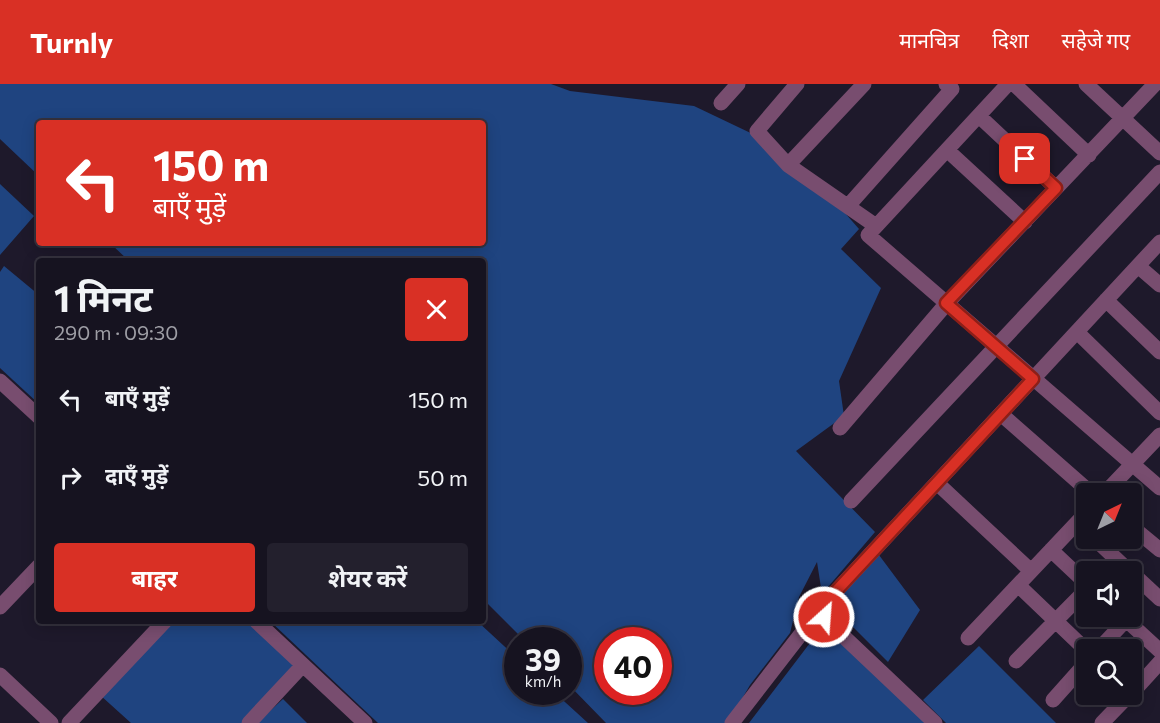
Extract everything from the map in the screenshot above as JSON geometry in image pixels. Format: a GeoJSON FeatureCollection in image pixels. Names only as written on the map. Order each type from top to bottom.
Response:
{"type":"FeatureCollection","features":[{"type":"Feature","properties":{"kind":"street"},"geometry":{"type":"LineString","coordinates":[[721,103],[738,84]]}},
{"type":"Feature","properties":{"kind":"street"},"geometry":{"type":"LineString","coordinates":[[797,84],[757,131],[788,165],[876,226]]}},
{"type":"Feature","properties":{"kind":"street"},"geometry":{"type":"LineString","coordinates":[[788,165],[864,84]]}},
{"type":"Feature","properties":{"kind":"street"},"geometry":{"type":"LineString","coordinates":[[848,206],[952,89],[946,84]]}},
{"type":"Feature","properties":{"kind":"street"},"geometry":{"type":"LineString","coordinates":[[1008,84],[868,235],[1160,488]]}},
{"type":"Feature","properties":{"kind":"street"},"geometry":{"type":"LineString","coordinates":[[1014,84],[1089,155]]}},
{"type":"Feature","properties":{"kind":"street"},"geometry":{"type":"LineString","coordinates":[[1086,84],[1160,153]]}},
{"type":"Feature","properties":{"kind":"street"},"geometry":{"type":"LineString","coordinates":[[840,428],[946,303],[1155,84]]}},
{"type":"Feature","properties":{"kind":"street"},"geometry":{"type":"LineString","coordinates":[[979,116],[1056,188]]}},
{"type":"Feature","properties":{"kind":"street"},"geometry":{"type":"LineString","coordinates":[[948,150],[1025,222]]}},
{"type":"Feature","properties":{"kind":"street"},"geometry":{"type":"LineString","coordinates":[[851,501],[1160,172]]}},
{"type":"Feature","properties":{"kind":"street"},"geometry":{"type":"LineString","coordinates":[[732,723],[825,603],[1160,242]]}},
{"type":"Feature","properties":{"kind":"street"},"geometry":{"type":"LineString","coordinates":[[1138,266],[1160,285]]}},
{"type":"Feature","properties":{"kind":"street"},"geometry":{"type":"LineString","coordinates":[[1106,300],[1160,352]]}},
{"type":"Feature","properties":{"kind":"street"},"geometry":{"type":"LineString","coordinates":[[1077,332],[1160,413]]}},
{"type":"Feature","properties":{"kind":"street"},"geometry":{"type":"LineString","coordinates":[[0,381],[36,414]]}},
{"type":"Feature","properties":{"kind":"street"},"geometry":{"type":"LineString","coordinates":[[1001,414],[1079,483]]}},
{"type":"Feature","properties":{"kind":"street"},"geometry":{"type":"LineString","coordinates":[[1114,483],[1160,435]]}},
{"type":"Feature","properties":{"kind":"street"},"geometry":{"type":"LineString","coordinates":[[937,483],[1032,571]]}},
{"type":"Feature","properties":{"kind":"street"},"geometry":{"type":"LineString","coordinates":[[968,638],[1051,550],[1076,528]]}},
{"type":"Feature","properties":{"kind":"street"},"geometry":{"type":"LineString","coordinates":[[1142,535],[1160,550]]}},
{"type":"Feature","properties":{"kind":"street"},"geometry":{"type":"LineString","coordinates":[[1106,549],[1118,561]]}},
{"type":"Feature","properties":{"kind":"street"},"geometry":{"type":"LineString","coordinates":[[1051,550],[1076,574]]}},
{"type":"Feature","properties":{"kind":"street"},"geometry":{"type":"LineString","coordinates":[[0,608],[36,569]]}},
{"type":"Feature","properties":{"kind":"street"},"geometry":{"type":"LineString","coordinates":[[1142,583],[1160,599]]}},
{"type":"Feature","properties":{"kind":"street"},"geometry":{"type":"LineString","coordinates":[[1018,585],[1076,640]]}},
{"type":"Feature","properties":{"kind":"street"},"geometry":{"type":"LineString","coordinates":[[1016,661],[1076,601]]}},
{"type":"Feature","properties":{"kind":"street"},"geometry":{"type":"LineString","coordinates":[[825,603],[824,617],[935,723]]}},
{"type":"Feature","properties":{"kind":"street"},"geometry":{"type":"LineString","coordinates":[[69,723],[162,624]]}},
{"type":"Feature","properties":{"kind":"street"},"geometry":{"type":"LineString","coordinates":[[259,624],[365,723]]}},
{"type":"Feature","properties":{"kind":"street"},"geometry":{"type":"LineString","coordinates":[[1107,639],[1117,627]]}},
{"type":"Feature","properties":{"kind":"street"},"geometry":{"type":"LineString","coordinates":[[1134,627],[1160,651]]}},
{"type":"Feature","properties":{"kind":"street"},"geometry":{"type":"LineString","coordinates":[[1142,682],[1160,662]]}},
{"type":"Feature","properties":{"kind":"street"},"geometry":{"type":"LineString","coordinates":[[249,723],[303,665]]}},
{"type":"Feature","properties":{"kind":"street"},"geometry":{"type":"LineString","coordinates":[[1053,700],[1076,674]]}},
{"type":"Feature","properties":{"kind":"street"},"geometry":{"type":"LineString","coordinates":[[0,675],[51,723]]}},
{"type":"Feature","properties":{"kind":"street"},"geometry":{"type":"LineString","coordinates":[[1102,723],[1120,705]]}},
{"type":"Feature","properties":{"kind":"water"},"geometry":{"type":"Polygon","coordinates":[[[0,84],[551,84],[570,91],[694,106],[759,137],[831,197],[859,229],[841,249],[881,288],[839,381],[844,416],[796,451],[875,532],[822,594],[817,562],[799,597],[790,633],[750,685],[728,723],[606,723],[582,698],[582,627],[511,627],[486,602],[486,258],[126,258],[113,246],[486,246],[486,120],[36,120],[36,173],[0,139],[0,84]]]}},
{"type":"Feature","properties":{"kind":"water"},"geometry":{"type":"Polygon","coordinates":[[[0,184],[34,216],[0,255],[0,184]]]}},
{"type":"Feature","properties":{"kind":"water"},"geometry":{"type":"Polygon","coordinates":[[[4,266],[36,293],[36,401],[0,368],[0,272],[4,266]]]}},
{"type":"Feature","properties":{"kind":"water"},"geometry":{"type":"Polygon","coordinates":[[[876,551],[920,610],[888,662],[832,606],[876,551]]]}},
{"type":"Feature","properties":{"kind":"water"},"geometry":{"type":"Polygon","coordinates":[[[832,614],[937,723],[749,723],[832,614]]]}},
{"type":"Feature","properties":{"kind":"water"},"geometry":{"type":"Polygon","coordinates":[[[171,624],[251,624],[298,668],[247,723],[131,723],[100,695],[171,624]]]}},
{"type":"Feature","properties":{"kind":"water"},"geometry":{"type":"Polygon","coordinates":[[[273,624],[480,624],[504,646],[504,705],[568,705],[588,723],[378,723],[273,624]]]}},
{"type":"Feature","properties":{"kind":"water"},"geometry":{"type":"Polygon","coordinates":[[[979,646],[1056,723],[946,723],[923,700],[979,646]]]}},
{"type":"Feature","properties":{"kind":"water"},"geometry":{"type":"Polygon","coordinates":[[[283,699],[307,723],[257,723],[283,699]]]}},
{"type":"Feature","properties":{"kind":"route"},"geometry":{"type":"LineString","coordinates":[[824,617],[825,603],[1033,379],[946,303],[1056,188],[1025,159]]}}]}
